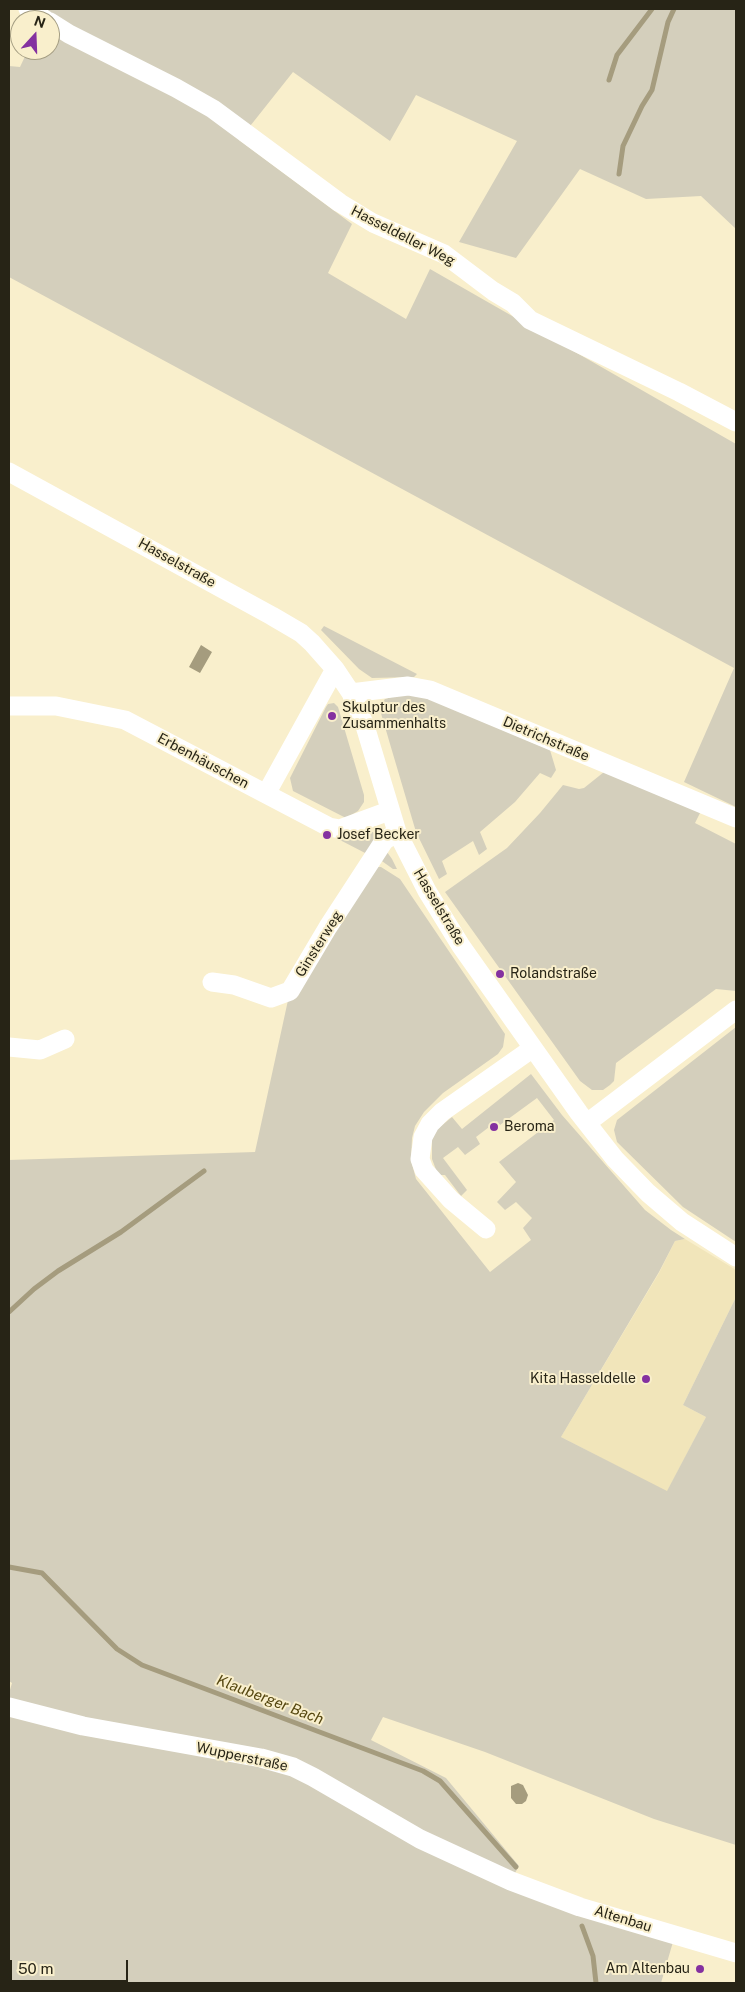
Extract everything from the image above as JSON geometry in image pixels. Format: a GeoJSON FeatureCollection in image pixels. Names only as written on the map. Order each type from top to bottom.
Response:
{"type":"FeatureCollection","features":[{"type":"Feature","properties":{"kind":"street","name":"Hasseldeller Weg"},"geometry":{"type":"LineString","coordinates":[[60,28],[213,109],[340,203],[373,222],[444,254],[493,291],[513,303],[519,312],[530,320],[679,392],[736,422]]}},
{"type":"Feature","properties":{"kind":"street","name":"Hasselstraße"},"geometry":{"type":"LineString","coordinates":[[9,472],[301,633],[335,669],[351,693],[365,726],[389,811],[397,832],[427,891],[446,922],[533,1048],[615,1159],[665,1208],[700,1235],[736,1257]]}},
{"type":"Feature","properties":{"kind":"street"},"geometry":{"type":"LineString","coordinates":[[266,794],[335,669]]}},
{"type":"Feature","properties":{"kind":"street","name":"Dietrichstraße"},"geometry":{"type":"LineString","coordinates":[[351,693],[408,686],[430,690],[736,818]]}},
{"type":"Feature","properties":{"kind":"street","name":"Erbenhäuschen"},"geometry":{"type":"LineString","coordinates":[[9,706],[56,706],[124,720],[329,827],[340,829],[389,811]]}},
{"type":"Feature","properties":{"kind":"street","name":"Ginsterweg"},"geometry":{"type":"LineString","coordinates":[[212,982],[234,986],[271,998],[290,991],[328,927],[384,841],[397,832]]}},
{"type":"Feature","properties":{"kind":"street"},"geometry":{"type":"LineString","coordinates":[[587,1123],[736,1010]]}},
{"type":"Feature","properties":{"kind":"street"},"geometry":{"type":"LineString","coordinates":[[9,1048],[40,1050],[65,1039]]}},
{"type":"Feature","properties":{"kind":"street"},"geometry":{"type":"LineString","coordinates":[[486,1229],[450,1200],[424,1170],[420,1159],[424,1137],[430,1124],[442,1112],[533,1048]]}},
{"type":"Feature","properties":{"kind":"street","name":"Wupperstraße"},"geometry":{"type":"LineString","coordinates":[[9,1707],[84,1726],[261,1758],[293,1767],[314,1777],[420,1839],[511,1881]]}},
{"type":"Feature","properties":{"kind":"street","name":"Altenbau"},"geometry":{"type":"LineString","coordinates":[[511,1881],[580,1907],[736,1953]]}},
{"type":"Feature","properties":{"kind":"shaded area"},"geometry":{"type":"Polygon","coordinates":[[[736,9],[736,229],[701,196],[646,199],[580,169],[516,258],[459,242],[517,141],[416,95],[390,141],[293,72],[239,140],[352,224],[328,273],[406,319],[430,269],[736,444],[736,807],[684,782],[734,668],[9,277],[9,66],[20,67],[23,60],[60,60],[60,10],[45,10],[736,9]]]}},
{"type":"Feature","properties":{"kind":"shaded area"},"geometry":{"type":"Polygon","coordinates":[[[324,626],[417,674],[414,677],[372,678],[359,669],[321,630],[324,626]]]}},
{"type":"Feature","properties":{"kind":"shaded area"},"geometry":{"type":"Polygon","coordinates":[[[201,645],[212,652],[200,673],[189,667],[201,645]]]}},
{"type":"Feature","properties":{"kind":"shaded area"},"geometry":{"type":"Polygon","coordinates":[[[411,694],[422,696],[550,750],[556,770],[551,778],[540,773],[515,802],[480,832],[487,849],[479,855],[473,841],[442,861],[447,874],[439,879],[416,832],[380,710],[381,704],[385,699],[411,694]]]}},
{"type":"Feature","properties":{"kind":"shaded area"},"geometry":{"type":"Polygon","coordinates":[[[334,703],[338,707],[364,795],[364,802],[358,811],[346,818],[293,791],[290,778],[326,707],[328,704],[334,703]]]}},
{"type":"Feature","properties":{"kind":"shaded area"},"geometry":{"type":"Polygon","coordinates":[[[604,772],[701,811],[695,823],[736,844],[736,991],[716,989],[616,1063],[614,1081],[610,1085],[603,1090],[592,1090],[580,1081],[445,892],[507,848],[563,785],[579,789],[584,788],[604,772]]]}},
{"type":"Feature","properties":{"kind":"shaded area"},"geometry":{"type":"Polygon","coordinates":[[[370,831],[382,836],[369,855],[338,839],[342,836],[370,831]]]}},
{"type":"Feature","properties":{"kind":"shaded area"},"geometry":{"type":"Polygon","coordinates":[[[387,852],[397,869],[393,869],[379,859],[387,852]]]}},
{"type":"Feature","properties":{"kind":"shaded area"},"geometry":{"type":"Polygon","coordinates":[[[368,867],[381,867],[400,879],[505,1034],[503,1047],[498,1054],[443,1093],[424,1112],[415,1126],[412,1138],[411,1160],[416,1179],[490,1272],[531,1240],[523,1228],[532,1218],[516,1202],[505,1210],[497,1202],[516,1182],[499,1162],[554,1120],[537,1098],[500,1125],[497,1121],[476,1137],[480,1144],[465,1155],[458,1147],[443,1158],[467,1190],[461,1196],[445,1175],[438,1175],[432,1159],[432,1138],[435,1131],[452,1117],[462,1129],[531,1074],[562,1115],[645,1210],[685,1239],[675,1241],[659,1272],[561,1437],[667,1491],[706,1417],[683,1405],[736,1297],[736,1845],[654,1819],[485,1752],[383,1717],[371,1740],[446,1778],[519,1866],[511,1880],[675,1935],[661,1983],[9,1983],[9,1693],[12,1683],[9,1681],[9,1160],[255,1152],[290,991],[368,867]]]}},
{"type":"Feature","properties":{"kind":"shaded area"},"geometry":{"type":"Polygon","coordinates":[[[736,1027],[736,1242],[683,1207],[617,1142],[614,1130],[617,1120],[736,1027]]]}},
{"type":"Feature","properties":{"kind":"shaded area","name":"Kita Hasseldelle"},"geometry":{"type":"Polygon","coordinates":[[[685,1239],[736,1270],[736,1297],[683,1405],[706,1417],[667,1492],[561,1437],[659,1273],[675,1241],[685,1239]]]}},
{"type":"Feature","properties":{"kind":"shaded area"},"geometry":{"type":"Polygon","coordinates":[[[518,1783],[523,1785],[528,1795],[526,1801],[522,1804],[516,1804],[511,1798],[511,1786],[518,1783]]]}},
{"type":"Feature","properties":{"kind":"waterway"},"geometry":{"type":"LineString","coordinates":[[609,80],[617,55],[652,9]]}},
{"type":"Feature","properties":{"kind":"waterway"},"geometry":{"type":"LineString","coordinates":[[619,174],[623,146],[642,106],[652,90],[668,22],[674,9]]}},
{"type":"Feature","properties":{"kind":"waterway"},"geometry":{"type":"LineString","coordinates":[[9,1312],[34,1289],[58,1271],[121,1232],[204,1171]]}},
{"type":"Feature","properties":{"kind":"waterway","name":"Klauberger Bach"},"geometry":{"type":"LineString","coordinates":[[9,1567],[42,1573],[117,1649],[142,1665],[423,1771],[440,1781],[516,1867]]}},
{"type":"Feature","properties":{"kind":"waterway"},"geometry":{"type":"LineString","coordinates":[[582,1926],[593,1956],[596,1983]]}},
{"type":"Feature","properties":{"kind":"place","name":"Skulptur des Zusammenhalts"},"geometry":{"type":"Point","coordinates":[332,716]}},
{"type":"Feature","properties":{"kind":"place","name":"Josef Becker"},"geometry":{"type":"Point","coordinates":[327,835]}},
{"type":"Feature","properties":{"kind":"place","name":"Rolandstraße"},"geometry":{"type":"Point","coordinates":[500,974]}},
{"type":"Feature","properties":{"kind":"place","name":"Beroma"},"geometry":{"type":"Point","coordinates":[494,1127]}},
{"type":"Feature","properties":{"kind":"place","name":"Kita Hasseldelle"},"geometry":{"type":"Point","coordinates":[646,1379]}},
{"type":"Feature","properties":{"kind":"place","name":"Am Altenbau"},"geometry":{"type":"Point","coordinates":[700,1969]}}]}
